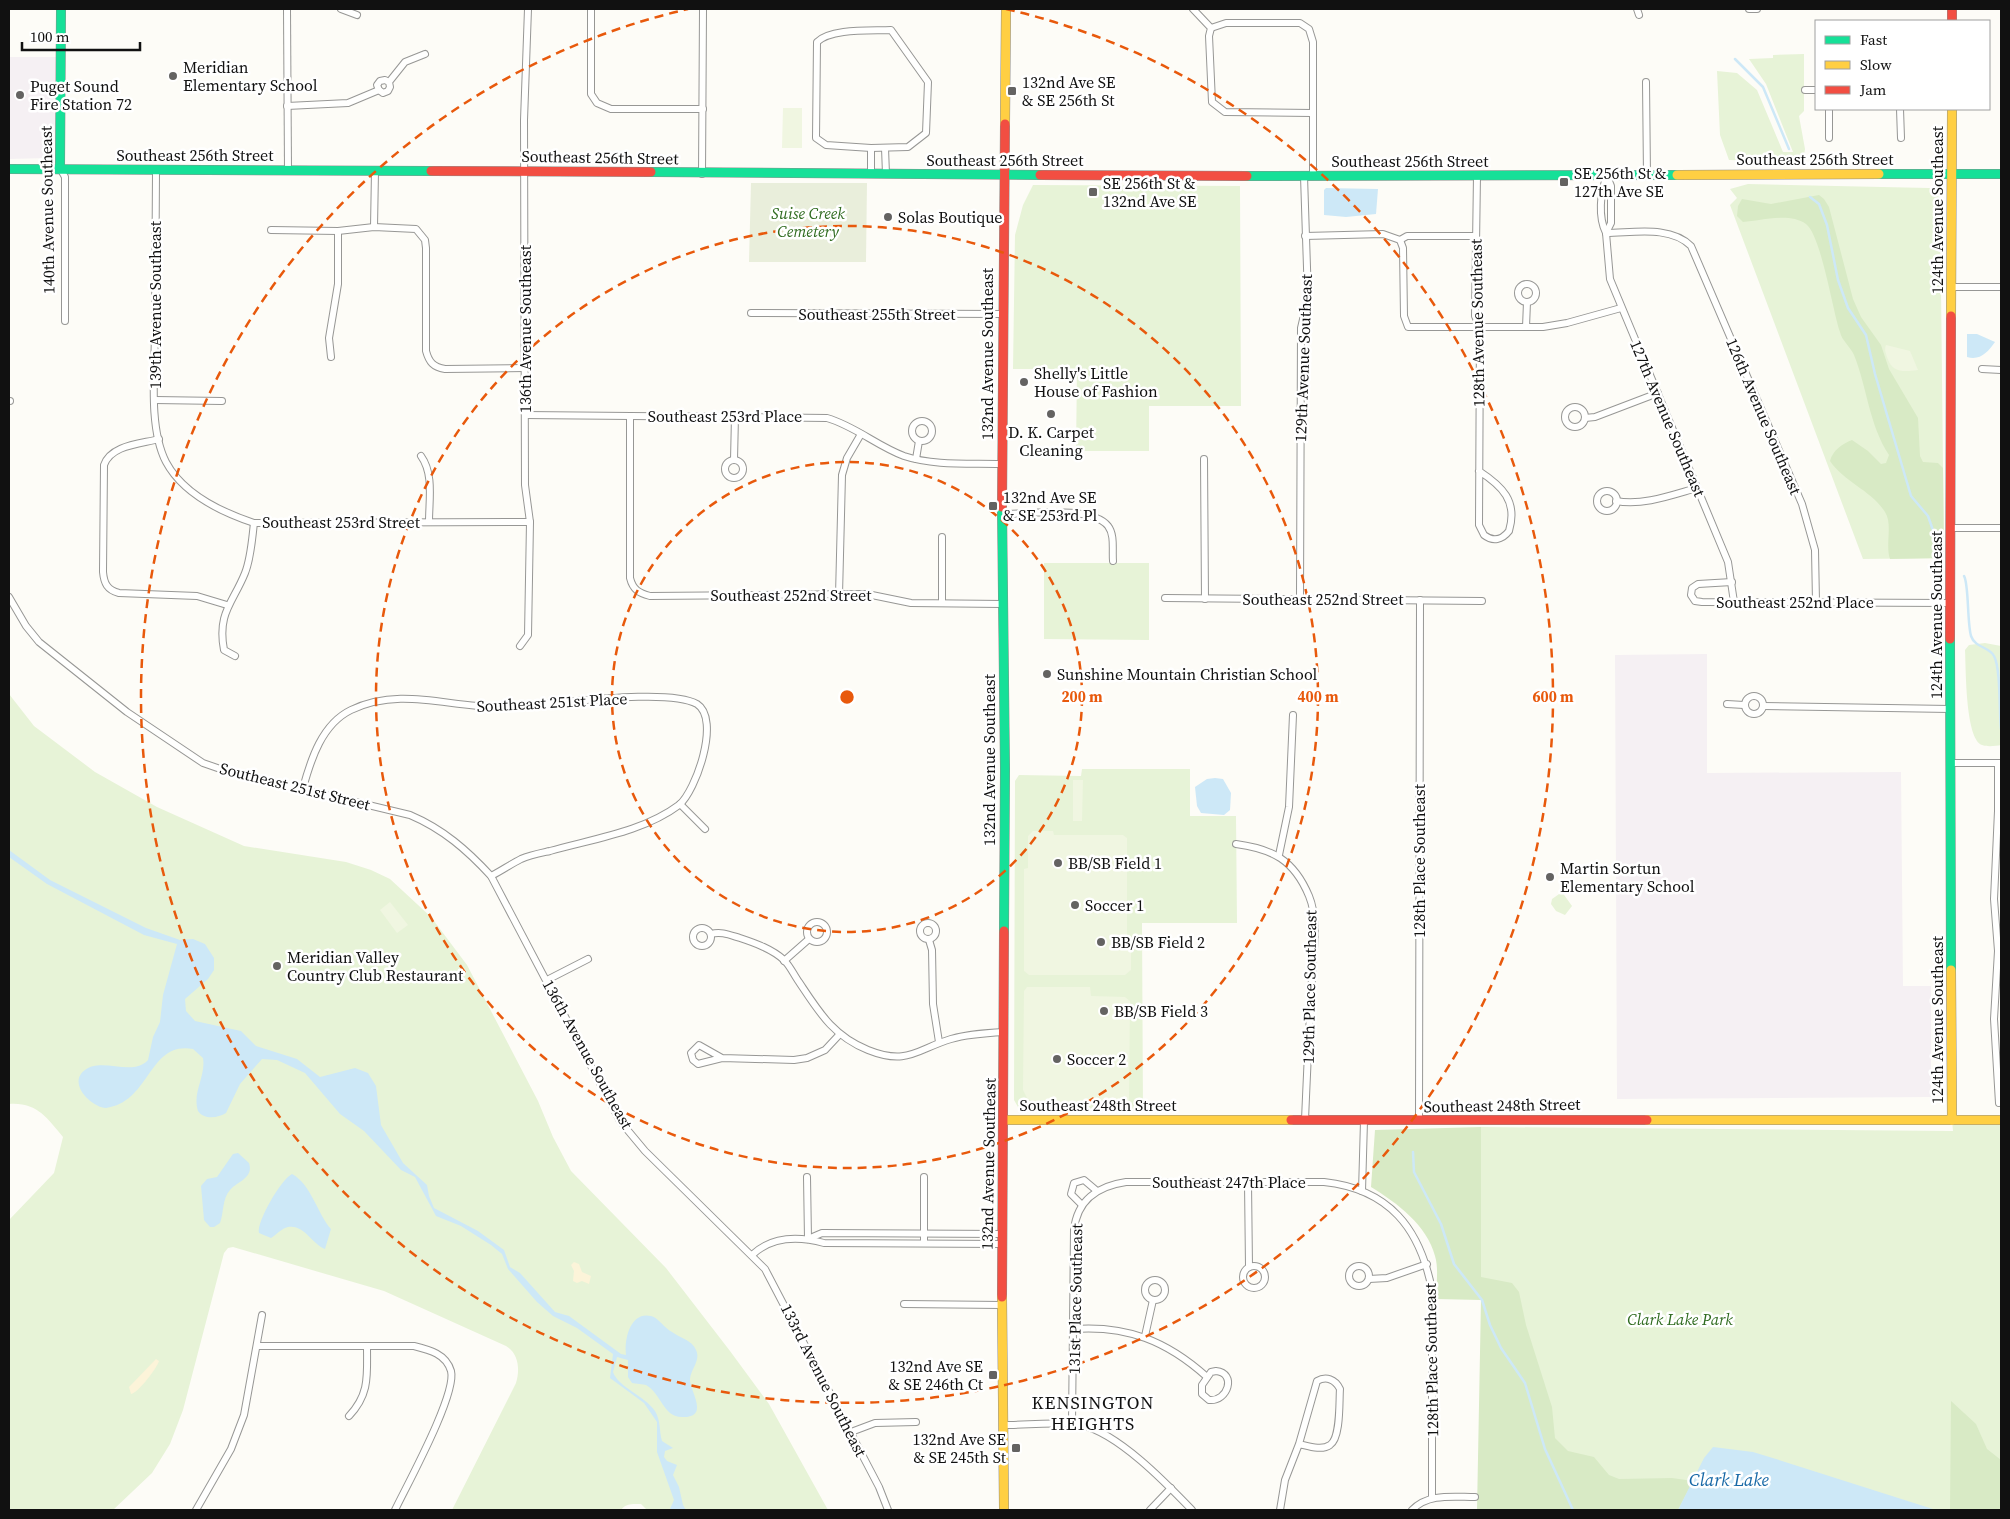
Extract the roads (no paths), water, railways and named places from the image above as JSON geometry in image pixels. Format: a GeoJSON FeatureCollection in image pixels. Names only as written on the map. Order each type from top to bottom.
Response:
{"type":"FeatureCollection","features":[{"type":"Feature","properties":{"kind":"main road","name":"140th Avenue Southeast"},"geometry":{"type":"LineString","coordinates":[[60,168],[61,9]]}},
{"type":"Feature","properties":{"kind":"main road","name":"132nd Avenue Southeast"},"geometry":{"type":"LineString","coordinates":[[1004,1510],[1002,1239],[1005,769],[1001,464],[1006,9]]}},
{"type":"Feature","properties":{"kind":"main road","name":"124th Avenue Southeast"},"geometry":{"type":"LineString","coordinates":[[1952,110],[1950,709],[1952,763],[1952,1120]]}},
{"type":"Feature","properties":{"kind":"main road","name":"Southeast 256th Street"},"geometry":{"type":"LineString","coordinates":[[9,169],[1308,176],[2001,174]]}},
{"type":"Feature","properties":{"kind":"main road","name":"Southeast 248th Street"},"geometry":{"type":"LineString","coordinates":[[1004,1120],[2001,1120]]}},
{"type":"Feature","properties":{"kind":"street"},"geometry":{"type":"LineString","coordinates":[[287,9],[288,171]]}},
{"type":"Feature","properties":{"kind":"street"},"geometry":{"type":"LineString","coordinates":[[341,9],[357,16]]}},
{"type":"Feature","properties":{"kind":"street","name":"136th Avenue Southeast"},"geometry":{"type":"LineString","coordinates":[[520,646],[528,635],[530,522],[525,485],[524,172],[528,9]]}},
{"type":"Feature","properties":{"kind":"street"},"geometry":{"type":"LineString","coordinates":[[591,9],[590,94],[593,99],[604,107],[611,108],[703,109]]}},
{"type":"Feature","properties":{"kind":"street"},"geometry":{"type":"LineString","coordinates":[[702,174],[703,9]]}},
{"type":"Feature","properties":{"kind":"street"},"geometry":{"type":"LineString","coordinates":[[1194,9],[1212,28],[1209,36],[1210,96],[1214,106],[1225,112],[1312,113]]}},
{"type":"Feature","properties":{"kind":"street"},"geometry":{"type":"LineString","coordinates":[[1749,9],[1757,9]]}},
{"type":"Feature","properties":{"kind":"street","name":"129th Avenue Southeast"},"geometry":{"type":"LineString","coordinates":[[1212,28],[1226,23],[1300,23],[1309,29],[1312,42],[1312,113],[1305,236],[1308,298],[1301,328],[1300,599]]}},
{"type":"Feature","properties":{"kind":"street"},"geometry":{"type":"LineString","coordinates":[[891,30],[928,82],[926,133],[908,147],[885,148],[826,145],[816,138],[817,42],[822,37],[838,33],[891,30]]}},
{"type":"Feature","properties":{"kind":"street"},"geometry":{"type":"LineString","coordinates":[[287,106],[348,103],[379,90],[378,85],[380,81],[385,80],[389,82],[405,62],[425,54]]}},
{"type":"Feature","properties":{"kind":"street"},"geometry":{"type":"LineString","coordinates":[[1646,82],[1647,176]]}},
{"type":"Feature","properties":{"kind":"street"},"geometry":{"type":"LineString","coordinates":[[1805,90],[1815,90]]}},
{"type":"Feature","properties":{"kind":"street"},"geometry":{"type":"LineString","coordinates":[[1829,110],[1829,138]]}},
{"type":"Feature","properties":{"kind":"street"},"geometry":{"type":"LineString","coordinates":[[1900,110],[1901,138]]}},
{"type":"Feature","properties":{"kind":"street"},"geometry":{"type":"LineString","coordinates":[[871,148],[872,174]]}},
{"type":"Feature","properties":{"kind":"street"},"geometry":{"type":"LineString","coordinates":[[885,148],[886,174]]}},
{"type":"Feature","properties":{"kind":"street","name":"140th Avenue Southeast"},"geometry":{"type":"LineString","coordinates":[[60,168],[65,177],[65,321]]}},
{"type":"Feature","properties":{"kind":"street","name":"139th Avenue Southeast"},"geometry":{"type":"LineString","coordinates":[[156,171],[155,400],[159,439]]}},
{"type":"Feature","properties":{"kind":"street"},"geometry":{"type":"LineString","coordinates":[[374,227],[375,171]]}},
{"type":"Feature","properties":{"kind":"street","name":"128th Avenue Southeast"},"geometry":{"type":"LineString","coordinates":[[1476,175],[1475,316],[1480,327],[1479,471],[1480,530],[1487,538],[1496,540],[1503,538],[1510,525],[1509,499],[1497,482],[1479,471]]}},
{"type":"Feature","properties":{"kind":"street","name":"127th Avenue Southeast"},"geometry":{"type":"LineString","coordinates":[[1607,176],[1611,186],[1610,223],[1606,233],[1610,279],[1728,562],[1734,602]]}},
{"type":"Feature","properties":{"kind":"street"},"geometry":{"type":"LineString","coordinates":[[271,230],[338,231],[374,227],[410,228],[421,234],[426,248],[426,351],[430,362],[437,367],[445,369],[525,368]]}},
{"type":"Feature","properties":{"kind":"street"},"geometry":{"type":"LineString","coordinates":[[331,357],[329,338],[338,284],[338,231]]}},
{"type":"Feature","properties":{"kind":"street","name":"126th Avenue Southeast"},"geometry":{"type":"LineString","coordinates":[[1606,233],[1655,232],[1684,239],[1696,255],[1802,504],[1815,550],[1816,602]]}},
{"type":"Feature","properties":{"kind":"street"},"geometry":{"type":"LineString","coordinates":[[1305,236],[1383,234],[1400,240],[1407,236],[1475,236]]}},
{"type":"Feature","properties":{"kind":"street"},"geometry":{"type":"LineString","coordinates":[[1400,240],[1403,248],[1404,316],[1408,327],[1526,327],[1567,324],[1621,308]]}},
{"type":"Feature","properties":{"kind":"street"},"geometry":{"type":"LineString","coordinates":[[1952,286],[2001,287]]}},
{"type":"Feature","properties":{"kind":"street"},"geometry":{"type":"LineString","coordinates":[[1526,327],[1527,302]]}},
{"type":"Feature","properties":{"kind":"street","name":"Southeast 255th Street"},"geometry":{"type":"LineString","coordinates":[[752,313],[1002,314]]}},
{"type":"Feature","properties":{"kind":"street"},"geometry":{"type":"LineString","coordinates":[[1982,369],[2001,370]]}},
{"type":"Feature","properties":{"kind":"street"},"geometry":{"type":"LineString","coordinates":[[1585,418],[1595,417],[1658,393]]}},
{"type":"Feature","properties":{"kind":"street"},"geometry":{"type":"LineString","coordinates":[[155,400],[222,401]]}},
{"type":"Feature","properties":{"kind":"street","name":"Southeast 253rd Place"},"geometry":{"type":"LineString","coordinates":[[525,415],[828,418],[842,422],[887,448],[916,459],[934,462],[1001,464]]}},
{"type":"Feature","properties":{"kind":"street","name":"Southeast 252nd Street"},"geometry":{"type":"LineString","coordinates":[[630,416],[630,578],[632,585],[639,592],[650,596],[878,594],[911,603],[1002,604]]}},
{"type":"Feature","properties":{"kind":"street"},"geometry":{"type":"LineString","coordinates":[[734,460],[735,416]]}},
{"type":"Feature","properties":{"kind":"street"},"geometry":{"type":"LineString","coordinates":[[839,595],[842,475],[847,458],[861,434]]}},
{"type":"Feature","properties":{"kind":"street"},"geometry":{"type":"LineString","coordinates":[[159,439],[114,451],[107,456],[104,465],[103,572],[106,584],[110,591],[119,593],[197,596],[227,605]]}},
{"type":"Feature","properties":{"kind":"street","name":"Southeast 253rd Street"},"geometry":{"type":"LineString","coordinates":[[159,439],[165,460],[176,477],[196,495],[223,510],[254,523],[530,522]]}},
{"type":"Feature","properties":{"kind":"street"},"geometry":{"type":"LineString","coordinates":[[916,459],[919,441]]}},
{"type":"Feature","properties":{"kind":"street"},"geometry":{"type":"LineString","coordinates":[[421,456],[428,469],[430,479],[429,522]]}},
{"type":"Feature","properties":{"kind":"street"},"geometry":{"type":"LineString","coordinates":[[1204,459],[1205,599]]}},
{"type":"Feature","properties":{"kind":"street"},"geometry":{"type":"LineString","coordinates":[[1616,502],[1626,503],[1657,499],[1697,488]]}},
{"type":"Feature","properties":{"kind":"street"},"geometry":{"type":"LineString","coordinates":[[1002,514],[1086,514],[1108,527],[1112,535],[1113,561]]}},
{"type":"Feature","properties":{"kind":"street"},"geometry":{"type":"LineString","coordinates":[[235,656],[226,653],[223,646],[223,624],[227,605],[245,572],[254,523]]}},
{"type":"Feature","properties":{"kind":"street"},"geometry":{"type":"LineString","coordinates":[[1951,528],[2001,528]]}},
{"type":"Feature","properties":{"kind":"street"},"geometry":{"type":"LineString","coordinates":[[942,537],[942,603]]}},
{"type":"Feature","properties":{"kind":"street","name":"Southeast 252nd Place"},"geometry":{"type":"LineString","coordinates":[[1732,582],[1698,584],[1692,588],[1691,595],[1695,601],[1950,603]]}},
{"type":"Feature","properties":{"kind":"street","name":"Southeast 251st Street"},"geometry":{"type":"LineString","coordinates":[[9,597],[26,626],[39,642],[127,712],[203,763],[241,775],[303,788],[410,815],[431,824],[462,847],[491,876]]}},
{"type":"Feature","properties":{"kind":"street","name":"Southeast 252nd Street"},"geometry":{"type":"LineString","coordinates":[[1165,598],[1482,601]]}},
{"type":"Feature","properties":{"kind":"street","name":"128th Place Southeast"},"geometry":{"type":"LineString","coordinates":[[1419,1121],[1420,600]]}},
{"type":"Feature","properties":{"kind":"street","name":"Southeast 251st Place"},"geometry":{"type":"LineString","coordinates":[[303,788],[310,762],[320,741],[334,723],[349,711],[386,698],[410,697],[473,707],[503,707],[629,697],[676,698],[689,700],[700,706],[704,713],[706,725],[703,761],[680,804]]}},
{"type":"Feature","properties":{"kind":"street"},"geometry":{"type":"LineString","coordinates":[[1744,705],[1745,701],[1754,697],[1763,702],[1763,706]]}},
{"type":"Feature","properties":{"kind":"street"},"geometry":{"type":"LineString","coordinates":[[1727,704],[1744,705]]}},
{"type":"Feature","properties":{"kind":"street"},"geometry":{"type":"LineString","coordinates":[[1744,705],[1746,710],[1753,713],[1762,709],[1763,706]]}},
{"type":"Feature","properties":{"kind":"street"},"geometry":{"type":"LineString","coordinates":[[1763,706],[1950,709]]}},
{"type":"Feature","properties":{"kind":"street"},"geometry":{"type":"LineString","coordinates":[[1236,844],[1258,847],[1279,855],[1289,807],[1293,715]]}},
{"type":"Feature","properties":{"kind":"street"},"geometry":{"type":"LineString","coordinates":[[1952,763],[2000,763],[1994,899],[1998,951],[1994,1018],[1998,1103]]}},
{"type":"Feature","properties":{"kind":"street"},"geometry":{"type":"LineString","coordinates":[[491,876],[522,858],[625,830],[654,819],[680,804],[705,829]]}},
{"type":"Feature","properties":{"kind":"street","name":"129th Place Southeast"},"geometry":{"type":"LineString","coordinates":[[1279,855],[1302,882],[1312,906],[1314,943],[1305,1120]]}},
{"type":"Feature","properties":{"kind":"street","name":"136th Avenue Southeast"},"geometry":{"type":"LineString","coordinates":[[491,876],[620,1121],[645,1151],[752,1255]]}},
{"type":"Feature","properties":{"kind":"street"},"geometry":{"type":"LineString","coordinates":[[711,934],[718,932],[761,945],[784,961],[827,1023],[839,1035],[868,1050],[888,1056],[917,1054],[939,1042],[967,1034],[1004,1032]]}},
{"type":"Feature","properties":{"kind":"street"},"geometry":{"type":"LineString","coordinates":[[784,961],[809,939]]}},
{"type":"Feature","properties":{"kind":"street"},"geometry":{"type":"LineString","coordinates":[[929,940],[932,950],[933,1004],[939,1042]]}},
{"type":"Feature","properties":{"kind":"street"},"geometry":{"type":"LineString","coordinates":[[547,980],[588,959]]}},
{"type":"Feature","properties":{"kind":"street"},"geometry":{"type":"LineString","coordinates":[[722,1058],[794,1060],[808,1058],[825,1050],[839,1035]]}},
{"type":"Feature","properties":{"kind":"street"},"geometry":{"type":"LineString","coordinates":[[1362,1190],[1364,1121]]}},
{"type":"Feature","properties":{"kind":"street"},"geometry":{"type":"LineString","coordinates":[[807,1177],[808,1239]]}},
{"type":"Feature","properties":{"kind":"street"},"geometry":{"type":"LineString","coordinates":[[924,1177],[924,1243]]}},
{"type":"Feature","properties":{"kind":"street","name":"131st Place Southeast"},"geometry":{"type":"LineString","coordinates":[[1082,1205],[1071,1194],[1074,1184],[1084,1180],[1097,1191]]}},
{"type":"Feature","properties":{"kind":"street","name":"Southeast 247th Place"},"geometry":{"type":"LineString","coordinates":[[1090,1196],[1112,1184],[1126,1182],[1324,1182],[1344,1184],[1362,1190]]}},
{"type":"Feature","properties":{"kind":"street"},"geometry":{"type":"LineString","coordinates":[[1248,1182],[1249,1268]]}},
{"type":"Feature","properties":{"kind":"street","name":"128th Place Southeast"},"geometry":{"type":"LineString","coordinates":[[1362,1190],[1381,1201],[1398,1215],[1413,1233],[1427,1264],[1432,1290],[1432,1498]]}},
{"type":"Feature","properties":{"kind":"street","name":"131st Place Southeast"},"geometry":{"type":"LineString","coordinates":[[1072,1424],[1074,1230],[1075,1219],[1082,1205],[1090,1196]]}},
{"type":"Feature","properties":{"kind":"street"},"geometry":{"type":"LineString","coordinates":[[752,1255],[771,1242],[808,1239],[822,1233],[924,1234],[1002,1239]]}},
{"type":"Feature","properties":{"kind":"street"},"geometry":{"type":"LineString","coordinates":[[808,1239],[824,1243],[924,1243],[1002,1239]]}},
{"type":"Feature","properties":{"kind":"street","name":"133rd Avenue Southeast"},"geometry":{"type":"LineString","coordinates":[[752,1255],[765,1269],[779,1292],[879,1487],[888,1510]]}},
{"type":"Feature","properties":{"kind":"street"},"geometry":{"type":"LineString","coordinates":[[1369,1279],[1388,1278],[1427,1264]]}},
{"type":"Feature","properties":{"kind":"street"},"geometry":{"type":"LineString","coordinates":[[1145,1336],[1153,1300]]}},
{"type":"Feature","properties":{"kind":"street"},"geometry":{"type":"LineString","coordinates":[[904,1304],[1002,1305]]}},
{"type":"Feature","properties":{"kind":"street"},"geometry":{"type":"LineString","coordinates":[[196,1510],[231,1449],[244,1415],[258,1346],[262,1315]]}},
{"type":"Feature","properties":{"kind":"street"},"geometry":{"type":"LineString","coordinates":[[1073,1329],[1094,1327],[1145,1336],[1177,1354],[1207,1377]]}},
{"type":"Feature","properties":{"kind":"street"},"geometry":{"type":"LineString","coordinates":[[258,1346],[414,1346],[438,1354],[446,1361],[452,1377],[446,1400],[395,1510]]}},
{"type":"Feature","properties":{"kind":"street"},"geometry":{"type":"LineString","coordinates":[[349,1416],[360,1404],[364,1395],[367,1346]]}},
{"type":"Feature","properties":{"kind":"street"},"geometry":{"type":"LineString","coordinates":[[1216,1371],[1225,1374],[1229,1382],[1224,1394],[1214,1400],[1205,1398],[1201,1389],[1207,1377],[1216,1371]]}},
{"type":"Feature","properties":{"kind":"street"},"geometry":{"type":"LineString","coordinates":[[1280,1510],[1286,1480],[1299,1444],[1317,1382],[1324,1379],[1332,1380],[1340,1388],[1335,1437],[1331,1445],[1325,1447],[1299,1444]]}},
{"type":"Feature","properties":{"kind":"street"},"geometry":{"type":"LineString","coordinates":[[851,1432],[874,1423],[916,1422]]}},
{"type":"Feature","properties":{"kind":"street"},"geometry":{"type":"LineString","coordinates":[[1004,1425],[1072,1424],[1091,1429],[1110,1439],[1142,1462],[1192,1510]]}},
{"type":"Feature","properties":{"kind":"street"},"geometry":{"type":"LineString","coordinates":[[1150,1510],[1171,1488]]}},
{"type":"Feature","properties":{"kind":"street"},"geometry":{"type":"LineString","coordinates":[[1412,1510],[1424,1500],[1432,1498],[1476,1497]]}},
{"type":"Feature","properties":{"kind":"water"},"geometry":{"type":"Polygon","coordinates":[[[1326,188],[1378,189],[1376,214],[1346,217],[1324,215],[1324,190],[1326,188]]]}},
{"type":"Feature","properties":{"kind":"water"},"geometry":{"type":"Polygon","coordinates":[[[1967,334],[1977,334],[1995,342],[1980,357],[1967,357],[1967,334]]]}},
{"type":"Feature","properties":{"kind":"water"},"geometry":{"type":"Polygon","coordinates":[[[1207,779],[1223,779],[1231,793],[1230,810],[1224,815],[1201,813],[1197,806],[1195,787],[1207,779]]]}},
{"type":"Feature","properties":{"kind":"water"},"geometry":{"type":"Polygon","coordinates":[[[9,850],[50,880],[146,928],[180,940],[193,939],[205,944],[214,958],[214,970],[208,979],[185,999],[186,1011],[195,1021],[241,1031],[256,1046],[297,1059],[320,1077],[355,1068],[368,1073],[376,1086],[381,1125],[403,1163],[427,1185],[434,1208],[478,1231],[504,1250],[510,1267],[520,1273],[555,1312],[569,1316],[621,1354],[626,1355],[627,1335],[633,1322],[644,1316],[654,1317],[669,1330],[692,1344],[697,1354],[697,1361],[690,1379],[697,1408],[691,1416],[682,1417],[670,1413],[655,1393],[646,1385],[632,1383],[628,1377],[628,1360],[617,1357],[613,1372],[620,1382],[655,1411],[662,1441],[673,1448],[665,1451],[664,1457],[667,1461],[677,1465],[673,1475],[686,1510],[670,1509],[674,1500],[657,1452],[657,1422],[644,1403],[610,1378],[613,1354],[577,1328],[553,1316],[537,1302],[508,1269],[502,1254],[491,1245],[461,1226],[436,1216],[415,1177],[401,1170],[364,1131],[340,1114],[305,1073],[277,1060],[262,1059],[240,1084],[226,1113],[215,1117],[207,1117],[198,1111],[197,1104],[203,1072],[203,1058],[193,1049],[178,1049],[167,1054],[132,1095],[121,1103],[106,1108],[100,1107],[88,1099],[83,1094],[79,1081],[80,1075],[85,1070],[100,1065],[134,1067],[142,1065],[148,1060],[153,1037],[160,1022],[163,995],[177,944],[144,935],[47,884],[9,857],[9,850]]]}},
{"type":"Feature","properties":{"kind":"water"},"geometry":{"type":"Polygon","coordinates":[[[238,1153],[249,1163],[249,1172],[227,1194],[220,1223],[210,1227],[204,1220],[201,1186],[207,1179],[217,1177],[233,1154],[238,1153]]]}},
{"type":"Feature","properties":{"kind":"water"},"geometry":{"type":"Polygon","coordinates":[[[292,1174],[299,1179],[309,1192],[331,1229],[325,1249],[299,1228],[288,1227],[271,1238],[259,1233],[261,1220],[270,1202],[282,1184],[292,1174]]]}},
{"type":"Feature","properties":{"kind":"water","name":"Clark Lake"},"geometry":{"type":"Polygon","coordinates":[[[1713,1447],[1753,1452],[1936,1510],[1678,1510],[1704,1458],[1713,1447]]]}},
{"type":"Feature","properties":{"kind":"waterway"},"geometry":{"type":"LineString","coordinates":[[1735,59],[1763,87],[1789,149]]}},
{"type":"Feature","properties":{"kind":"waterway"},"geometry":{"type":"LineString","coordinates":[[1810,197],[1819,204],[1827,225],[1838,280],[1848,308],[1866,335],[1875,374],[1911,496],[1928,516],[1935,536]]}},
{"type":"Feature","properties":{"kind":"waterway"},"geometry":{"type":"LineString","coordinates":[[1964,576],[1967,587],[1971,636],[1976,643],[1992,653],[1996,662],[1999,680],[2001,729]]}},
{"type":"Feature","properties":{"kind":"waterway"},"geometry":{"type":"LineString","coordinates":[[1413,1152],[1414,1172],[1441,1224],[1454,1264],[1482,1300],[1490,1325],[1501,1348],[1525,1383],[1545,1449],[1573,1510]]}},
{"type":"Feature","properties":{"kind":"place","name":"Meridian Elementary School"},"geometry":{"type":"Point","coordinates":[173,76]}},
{"type":"Feature","properties":{"kind":"place","name":"132nd Ave SE & SE 256th St"},"geometry":{"type":"Point","coordinates":[1012,91]}},
{"type":"Feature","properties":{"kind":"place","name":"Puget Sound Fire Station 72"},"geometry":{"type":"Point","coordinates":[20,95]}},
{"type":"Feature","properties":{"kind":"place","name":"SE 256th St & 127th Ave SE"},"geometry":{"type":"Point","coordinates":[1564,182]}},
{"type":"Feature","properties":{"kind":"place","name":"SE 256th St & 132nd Ave SE"},"geometry":{"type":"Point","coordinates":[1093,192]}},
{"type":"Feature","properties":{"kind":"place","name":"Solas Boutique"},"geometry":{"type":"Point","coordinates":[888,217]}},
{"type":"Feature","properties":{"kind":"place","name":"Shelly's Little House of Fashion"},"geometry":{"type":"Point","coordinates":[1024,382]}},
{"type":"Feature","properties":{"kind":"place","name":"D. K. Carpet Cleaning"},"geometry":{"type":"Point","coordinates":[1051,414]}},
{"type":"Feature","properties":{"kind":"place","name":"132nd Ave SE & SE 253rd Pl"},"geometry":{"type":"Point","coordinates":[993,506]}},
{"type":"Feature","properties":{"kind":"place","name":"Sunshine Mountain Christian School"},"geometry":{"type":"Point","coordinates":[1047,674]}},
{"type":"Feature","properties":{"kind":"place","name":"BB/SB Field 1"},"geometry":{"type":"Point","coordinates":[1058,863]}},
{"type":"Feature","properties":{"kind":"place","name":"Martin Sortun Elementary School"},"geometry":{"type":"Point","coordinates":[1550,877]}},
{"type":"Feature","properties":{"kind":"place","name":"Soccer 1"},"geometry":{"type":"Point","coordinates":[1075,905]}},
{"type":"Feature","properties":{"kind":"place","name":"BB/SB Field 2"},"geometry":{"type":"Point","coordinates":[1101,942]}},
{"type":"Feature","properties":{"kind":"place","name":"Meridian Valley Country Club Restaurant"},"geometry":{"type":"Point","coordinates":[277,966]}},
{"type":"Feature","properties":{"kind":"place","name":"BB/SB Field 3"},"geometry":{"type":"Point","coordinates":[1104,1011]}},
{"type":"Feature","properties":{"kind":"place","name":"Soccer 2"},"geometry":{"type":"Point","coordinates":[1057,1059]}},
{"type":"Feature","properties":{"kind":"place","name":"132nd Ave SE & SE 246th Ct"},"geometry":{"type":"Point","coordinates":[993,1375]}},
{"type":"Feature","properties":{"kind":"place","name":"132nd Ave SE & SE 245th St"},"geometry":{"type":"Point","coordinates":[1016,1448]}},
{"type":"Feature","properties":{"kind":"district","name":"KENSINGTON HEIGHTS"},"geometry":{"type":"Point","coordinates":[1093,1414]}},
{"type":"Feature","properties":{"kind":"park label","name":"Suise Creek Cemetery"},"geometry":{"type":"Point","coordinates":[808,222]}},
{"type":"Feature","properties":{"kind":"park label","name":"Clark Lake Park"},"geometry":{"type":"Point","coordinates":[1680,1319]}}]}
